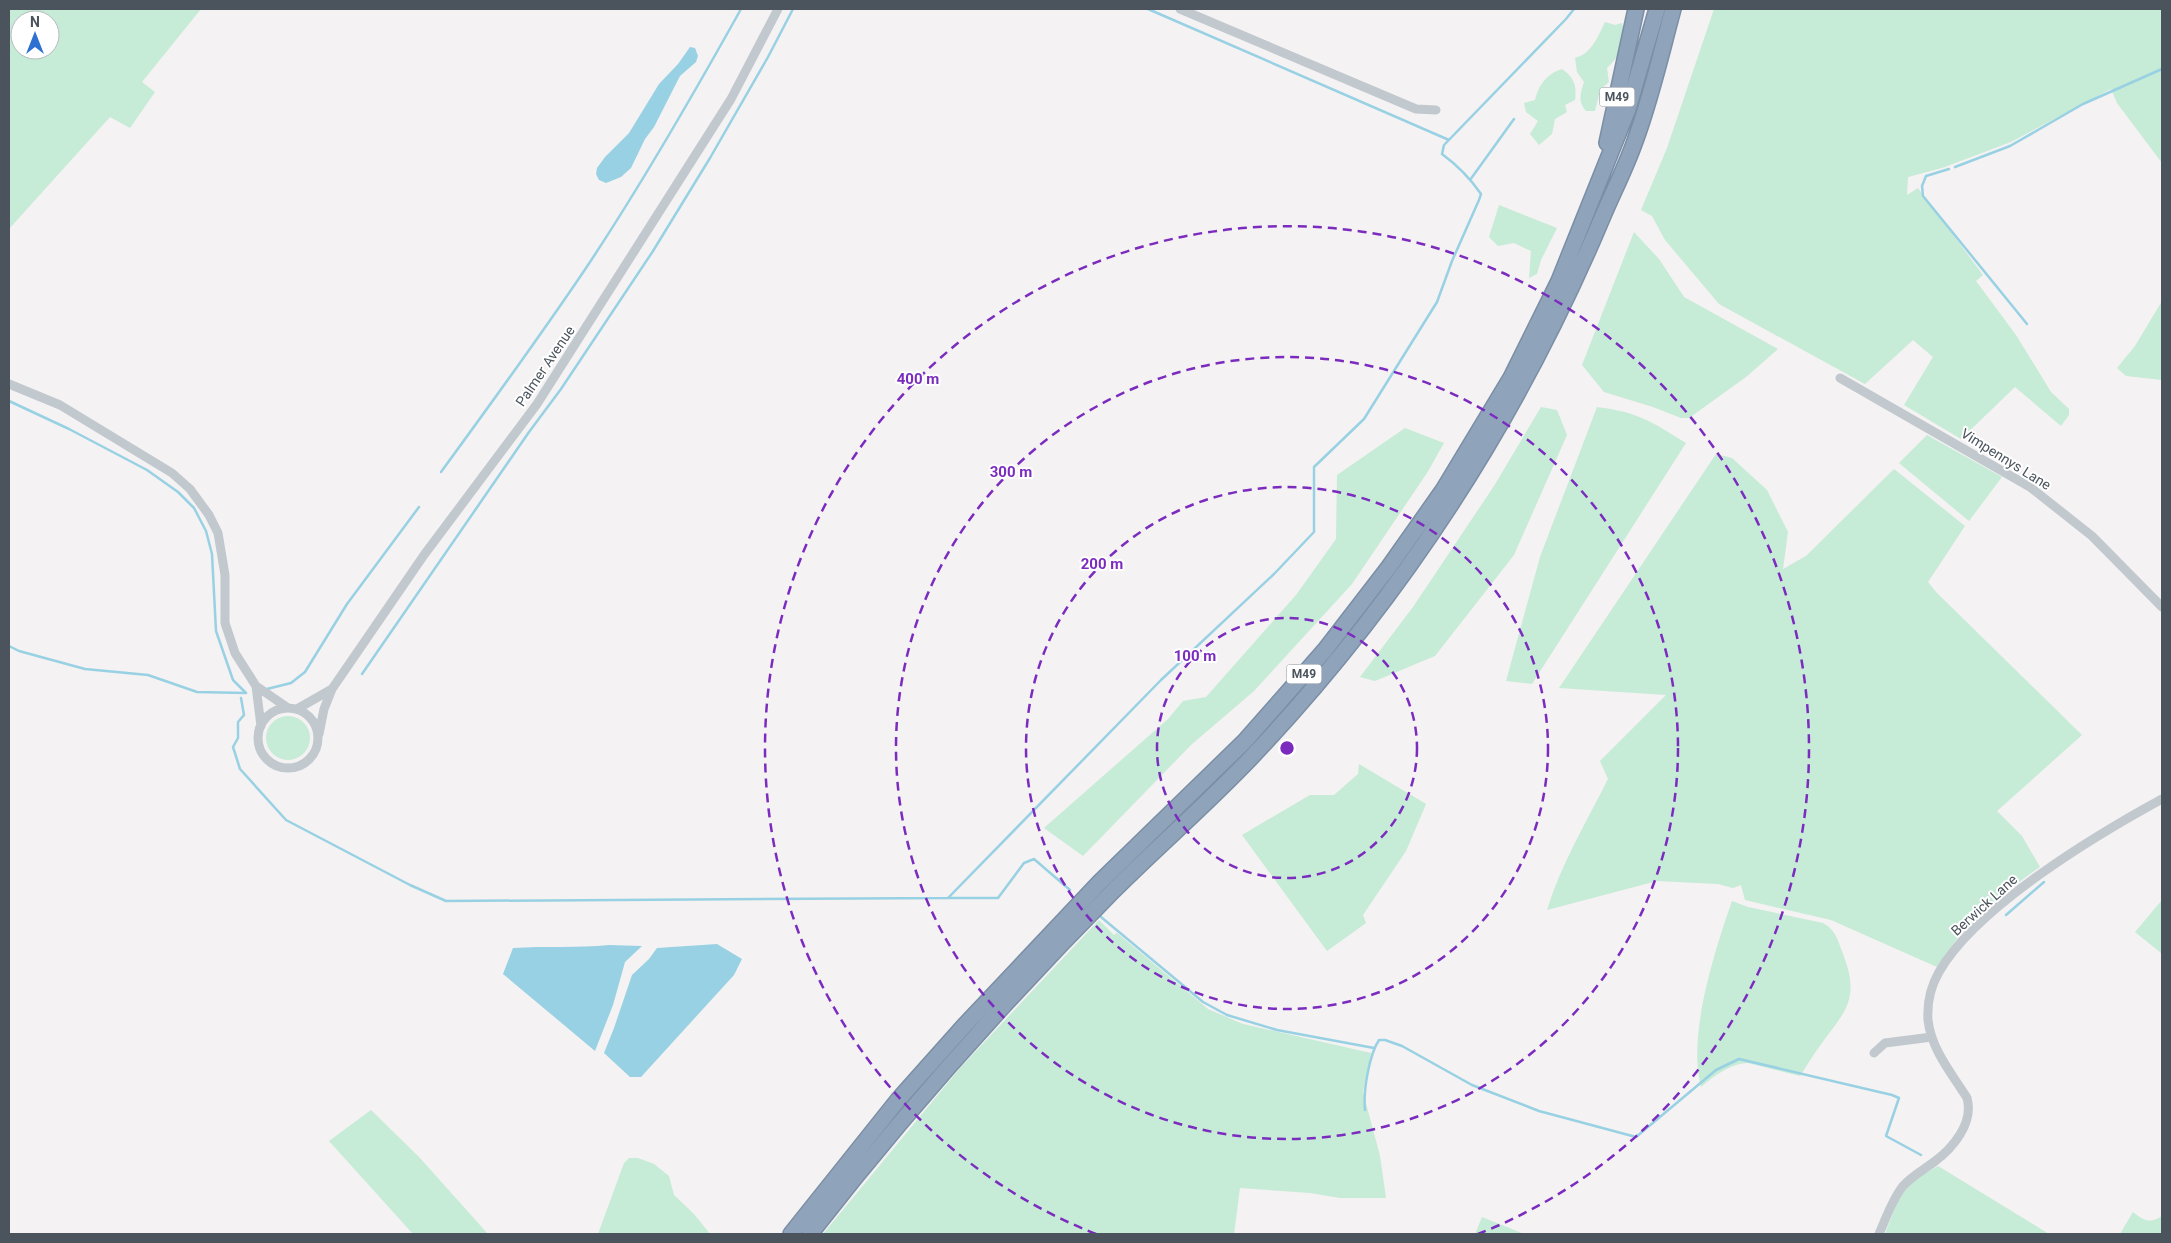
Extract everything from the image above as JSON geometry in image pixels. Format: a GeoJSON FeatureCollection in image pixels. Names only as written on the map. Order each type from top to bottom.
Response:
{"type":"FeatureCollection","features":[{"type":"Feature","properties":{"kind":"highway","name":"M49"},"geometry":{"type":"LineString","coordinates":[[1598,186],[1636,9]]}},
{"type":"Feature","properties":{"kind":"highway","name":"M49"},"geometry":{"type":"LineString","coordinates":[[791,1234],[892,1108],[964,1026],[1100,882],[1245,741],[1325,650],[1383,575],[1444,489],[1511,378],[1559,281],[1628,109],[1657,9]]}},
{"type":"Feature","properties":{"kind":"highway","name":"M49"},"geometry":{"type":"LineString","coordinates":[[1635,142],[1673,9]]}},
{"type":"Feature","properties":{"kind":"highway","name":"M49"},"geometry":{"type":"LineString","coordinates":[[810,1234],[909,1110],[976,1034],[1112,892],[1260,748],[1337,658],[1401,577],[1458,493],[1524,383],[1574,285],[1655,99],[1684,9]]}},
{"type":"Feature","properties":{"kind":"street","name":"Palmer Avenue"},"geometry":{"type":"LineString","coordinates":[[292,708],[332,689],[424,555],[537,404],[731,99],[778,9]]}},
{"type":"Feature","properties":{"kind":"street"},"geometry":{"type":"LineString","coordinates":[[1180,9],[1416,109],[1436,110]]}},
{"type":"Feature","properties":{"kind":"street","name":"Vimpennys Lane"},"geometry":{"type":"LineString","coordinates":[[1840,378],[2030,487],[2092,536],[2162,607]]}},
{"type":"Feature","properties":{"kind":"street"},"geometry":{"type":"LineString","coordinates":[[9,384],[60,405],[172,473],[210,514],[218,533],[224,575],[225,624],[235,653],[256,686],[261,726],[258,740],[267,759],[285,768],[296,767],[310,758],[318,744],[324,709],[332,689]]}},
{"type":"Feature","properties":{"kind":"street"},"geometry":{"type":"LineString","coordinates":[[256,686],[311,718],[315,724],[318,736]]}},
{"type":"Feature","properties":{"kind":"street"},"geometry":{"type":"LineString","coordinates":[[261,726],[273,712],[292,708]]}},
{"type":"Feature","properties":{"kind":"street","name":"Berwick Lane"},"geometry":{"type":"LineString","coordinates":[[1879,1234],[1903,1186],[1946,1151],[1955,1141],[1968,1120],[1969,1105],[1967,1098],[1938,1053],[1928,1019],[1928,1001],[1938,973],[1965,937],[2028,885],[2127,818],[2162,799]]}},
{"type":"Feature","properties":{"kind":"street"},"geometry":{"type":"LineString","coordinates":[[1874,1053],[1886,1043],[1932,1037]]}},
{"type":"Feature","properties":{"kind":"green space"},"geometry":{"type":"Polygon","coordinates":[[[9,9],[201,9],[142,82],[155,92],[130,128],[110,117],[9,229],[9,9]]]}},
{"type":"Feature","properties":{"kind":"green space"},"geometry":{"type":"Polygon","coordinates":[[[1714,9],[2162,9],[2162,163],[2117,103],[2111,89],[2011,142],[1942,168],[1908,177],[1907,195],[1918,188],[1983,275],[1976,281],[2016,335],[2051,392],[2069,409],[2069,415],[2061,426],[2015,387],[1961,439],[1904,405],[1933,357],[1913,340],[1865,384],[1719,304],[1665,240],[1652,216],[1641,210],[1667,148],[1714,9]]]}},
{"type":"Feature","properties":{"kind":"green space"},"geometry":{"type":"Polygon","coordinates":[[[1605,22],[1615,25],[1622,23],[1624,37],[1622,48],[1607,68],[1609,82],[1600,90],[1595,111],[1586,111],[1581,104],[1584,82],[1577,72],[1575,58],[1590,49],[1605,22]]]}},
{"type":"Feature","properties":{"kind":"green space"},"geometry":{"type":"Polygon","coordinates":[[[1562,69],[1574,82],[1576,90],[1575,100],[1565,105],[1567,112],[1555,119],[1552,134],[1539,145],[1530,134],[1538,121],[1526,112],[1524,103],[1535,100],[1538,90],[1544,81],[1562,69]]]}},
{"type":"Feature","properties":{"kind":"green space"},"geometry":{"type":"Polygon","coordinates":[[[1499,205],[1557,228],[1541,260],[1537,274],[1529,278],[1531,251],[1514,243],[1498,246],[1489,237],[1499,205]]]}},
{"type":"Feature","properties":{"kind":"green space"},"geometry":{"type":"Polygon","coordinates":[[[1634,232],[1659,259],[1684,297],[1778,349],[1746,377],[1689,418],[1681,418],[1604,392],[1582,365],[1634,232]]]}},
{"type":"Feature","properties":{"kind":"green space"},"geometry":{"type":"Polygon","coordinates":[[[2162,301],[2162,380],[2126,376],[2117,368],[2135,346],[2162,301]]]}},
{"type":"Feature","properties":{"kind":"green space"},"geometry":{"type":"Polygon","coordinates":[[[1541,407],[1557,410],[1567,435],[1514,555],[1435,656],[1375,681],[1360,677],[1413,607],[1494,486],[1541,407]]]}},
{"type":"Feature","properties":{"kind":"green space"},"geometry":{"type":"Polygon","coordinates":[[[1597,407],[1623,412],[1644,419],[1686,443],[1532,684],[1506,681],[1540,557],[1597,407]]]}},
{"type":"Feature","properties":{"kind":"green space"},"geometry":{"type":"Polygon","coordinates":[[[1405,428],[1444,443],[1427,473],[1352,584],[1254,691],[1191,745],[1083,856],[1044,828],[1168,719],[1183,701],[1206,697],[1296,595],[1336,539],[1337,475],[1405,428]]]}},
{"type":"Feature","properties":{"kind":"green space"},"geometry":{"type":"Polygon","coordinates":[[[1927,435],[2002,477],[1969,521],[1899,463],[1927,435]]]}},
{"type":"Feature","properties":{"kind":"green space"},"geometry":{"type":"Polygon","coordinates":[[[1716,454],[1732,458],[1767,490],[1788,532],[1783,569],[1806,556],[1894,469],[1965,526],[1928,582],[2082,735],[1997,811],[2022,836],[2040,867],[1996,900],[1970,924],[1937,967],[1831,920],[1745,900],[1741,885],[1733,888],[1718,884],[1657,881],[1547,910],[1559,876],[1608,779],[1600,761],[1666,695],[1559,688],[1716,454]]]}},
{"type":"Feature","properties":{"kind":"green space"},"geometry":{"type":"Polygon","coordinates":[[[288,716],[300,720],[306,726],[310,738],[306,750],[300,756],[288,760],[276,756],[270,750],[266,738],[270,726],[276,720],[288,716]]]}},
{"type":"Feature","properties":{"kind":"green space"},"geometry":{"type":"Polygon","coordinates":[[[1359,764],[1426,804],[1406,851],[1363,915],[1366,923],[1327,951],[1242,835],[1310,795],[1334,795],[1358,774],[1359,764]]]}},
{"type":"Feature","properties":{"kind":"green space"},"geometry":{"type":"Polygon","coordinates":[[[2162,900],[2162,952],[2161,953],[2135,932],[2162,900]]]}},
{"type":"Feature","properties":{"kind":"green space"},"geometry":{"type":"Polygon","coordinates":[[[1732,901],[1748,907],[1823,923],[1831,929],[1836,936],[1848,971],[1850,996],[1841,1016],[1800,1076],[1748,1063],[1735,1065],[1723,1071],[1701,1087],[1698,1066],[1700,1019],[1711,968],[1732,901]]]}},
{"type":"Feature","properties":{"kind":"green space"},"geometry":{"type":"Polygon","coordinates":[[[1099,920],[1114,935],[1117,933],[1208,1009],[1243,1024],[1371,1053],[1363,1092],[1380,1156],[1386,1198],[1340,1198],[1310,1193],[1240,1188],[1234,1234],[823,1234],[960,1068],[1099,920]]]}},
{"type":"Feature","properties":{"kind":"green space"},"geometry":{"type":"Polygon","coordinates":[[[371,1110],[419,1157],[488,1234],[413,1234],[329,1141],[371,1110]]]}},
{"type":"Feature","properties":{"kind":"green space"},"geometry":{"type":"Polygon","coordinates":[[[629,1158],[638,1158],[654,1164],[669,1176],[674,1195],[694,1214],[710,1234],[598,1234],[624,1163],[629,1158]]]}},
{"type":"Feature","properties":{"kind":"green space"},"geometry":{"type":"Polygon","coordinates":[[[1938,1166],[2049,1234],[1885,1234],[1898,1202],[1908,1187],[1921,1175],[1938,1166]]]}},
{"type":"Feature","properties":{"kind":"green space"},"geometry":{"type":"Polygon","coordinates":[[[2133,1212],[2140,1218],[2150,1221],[2162,1216],[2162,1234],[2120,1234],[2133,1212]]]}},
{"type":"Feature","properties":{"kind":"green space"},"geometry":{"type":"Polygon","coordinates":[[[1482,1217],[1524,1234],[1475,1234],[1482,1217]]]}},
{"type":"Feature","properties":{"kind":"water"},"geometry":{"type":"Polygon","coordinates":[[[690,47],[695,48],[698,56],[696,62],[680,76],[631,168],[621,177],[606,183],[599,180],[596,174],[597,168],[605,157],[629,133],[659,84],[678,64],[690,47]]]}},
{"type":"Feature","properties":{"kind":"water"},"geometry":{"type":"Polygon","coordinates":[[[717,944],[742,959],[734,975],[641,1077],[630,1077],[604,1053],[632,975],[649,959],[657,948],[717,944]]]}},
{"type":"Feature","properties":{"kind":"water"},"geometry":{"type":"Polygon","coordinates":[[[609,945],[642,946],[625,962],[613,1005],[595,1051],[503,974],[513,948],[609,945]]]}},
{"type":"Feature","properties":{"kind":"waterway"},"geometry":{"type":"LineString","coordinates":[[441,472],[532,346],[607,236],[666,140],[741,9]]}},
{"type":"Feature","properties":{"kind":"waterway"},"geometry":{"type":"LineString","coordinates":[[362,674],[529,432],[561,389],[653,251],[710,158],[768,57],[793,9]]}},
{"type":"Feature","properties":{"kind":"waterway"},"geometry":{"type":"LineString","coordinates":[[1148,9],[1449,140]]}},
{"type":"Feature","properties":{"kind":"waterway"},"geometry":{"type":"LineString","coordinates":[[241,698],[244,715],[238,722],[238,738],[233,747],[240,769],[286,820],[410,885],[446,901],[948,898],[1161,680],[1274,574],[1314,532],[1314,467],[1364,419],[1437,302],[1452,261],[1479,200],[1481,194],[1458,167],[1442,154],[1444,145],[1574,9]]}},
{"type":"Feature","properties":{"kind":"waterway"},"geometry":{"type":"LineString","coordinates":[[1955,167],[2010,146],[2083,104],[2162,69]]}},
{"type":"Feature","properties":{"kind":"waterway"},"geometry":{"type":"LineString","coordinates":[[1470,180],[1514,119]]}},
{"type":"Feature","properties":{"kind":"waterway"},"geometry":{"type":"LineString","coordinates":[[1949,169],[1926,176],[1922,186],[1923,196],[2027,324]]}},
{"type":"Feature","properties":{"kind":"waterway"},"geometry":{"type":"LineString","coordinates":[[9,401],[69,429],[147,470],[178,492],[194,508],[206,531],[212,554],[216,631],[233,680],[246,693]]}},
{"type":"Feature","properties":{"kind":"waterway"},"geometry":{"type":"LineString","coordinates":[[267,689],[291,683],[305,672],[347,604],[419,507]]}},
{"type":"Feature","properties":{"kind":"waterway"},"geometry":{"type":"LineString","coordinates":[[9,646],[19,651],[85,669],[148,675],[197,692],[245,693]]}},
{"type":"Feature","properties":{"kind":"waterway"},"geometry":{"type":"LineString","coordinates":[[948,898],[998,898],[1024,863],[1034,859],[1070,890]]}},
{"type":"Feature","properties":{"kind":"waterway"},"geometry":{"type":"LineString","coordinates":[[2006,915],[2044,882]]}},
{"type":"Feature","properties":{"kind":"waterway"},"geometry":{"type":"LineString","coordinates":[[1101,917],[1203,1002],[1227,1015],[1277,1030],[1374,1048]]}},
{"type":"Feature","properties":{"kind":"waterway"},"geometry":{"type":"LineString","coordinates":[[1365,1110],[1368,1074],[1372,1055],[1379,1040],[1385,1040],[1402,1046],[1472,1085],[1539,1111],[1636,1137],[1716,1070],[1739,1059],[1899,1098],[1886,1136],[1921,1155]]}}]}
